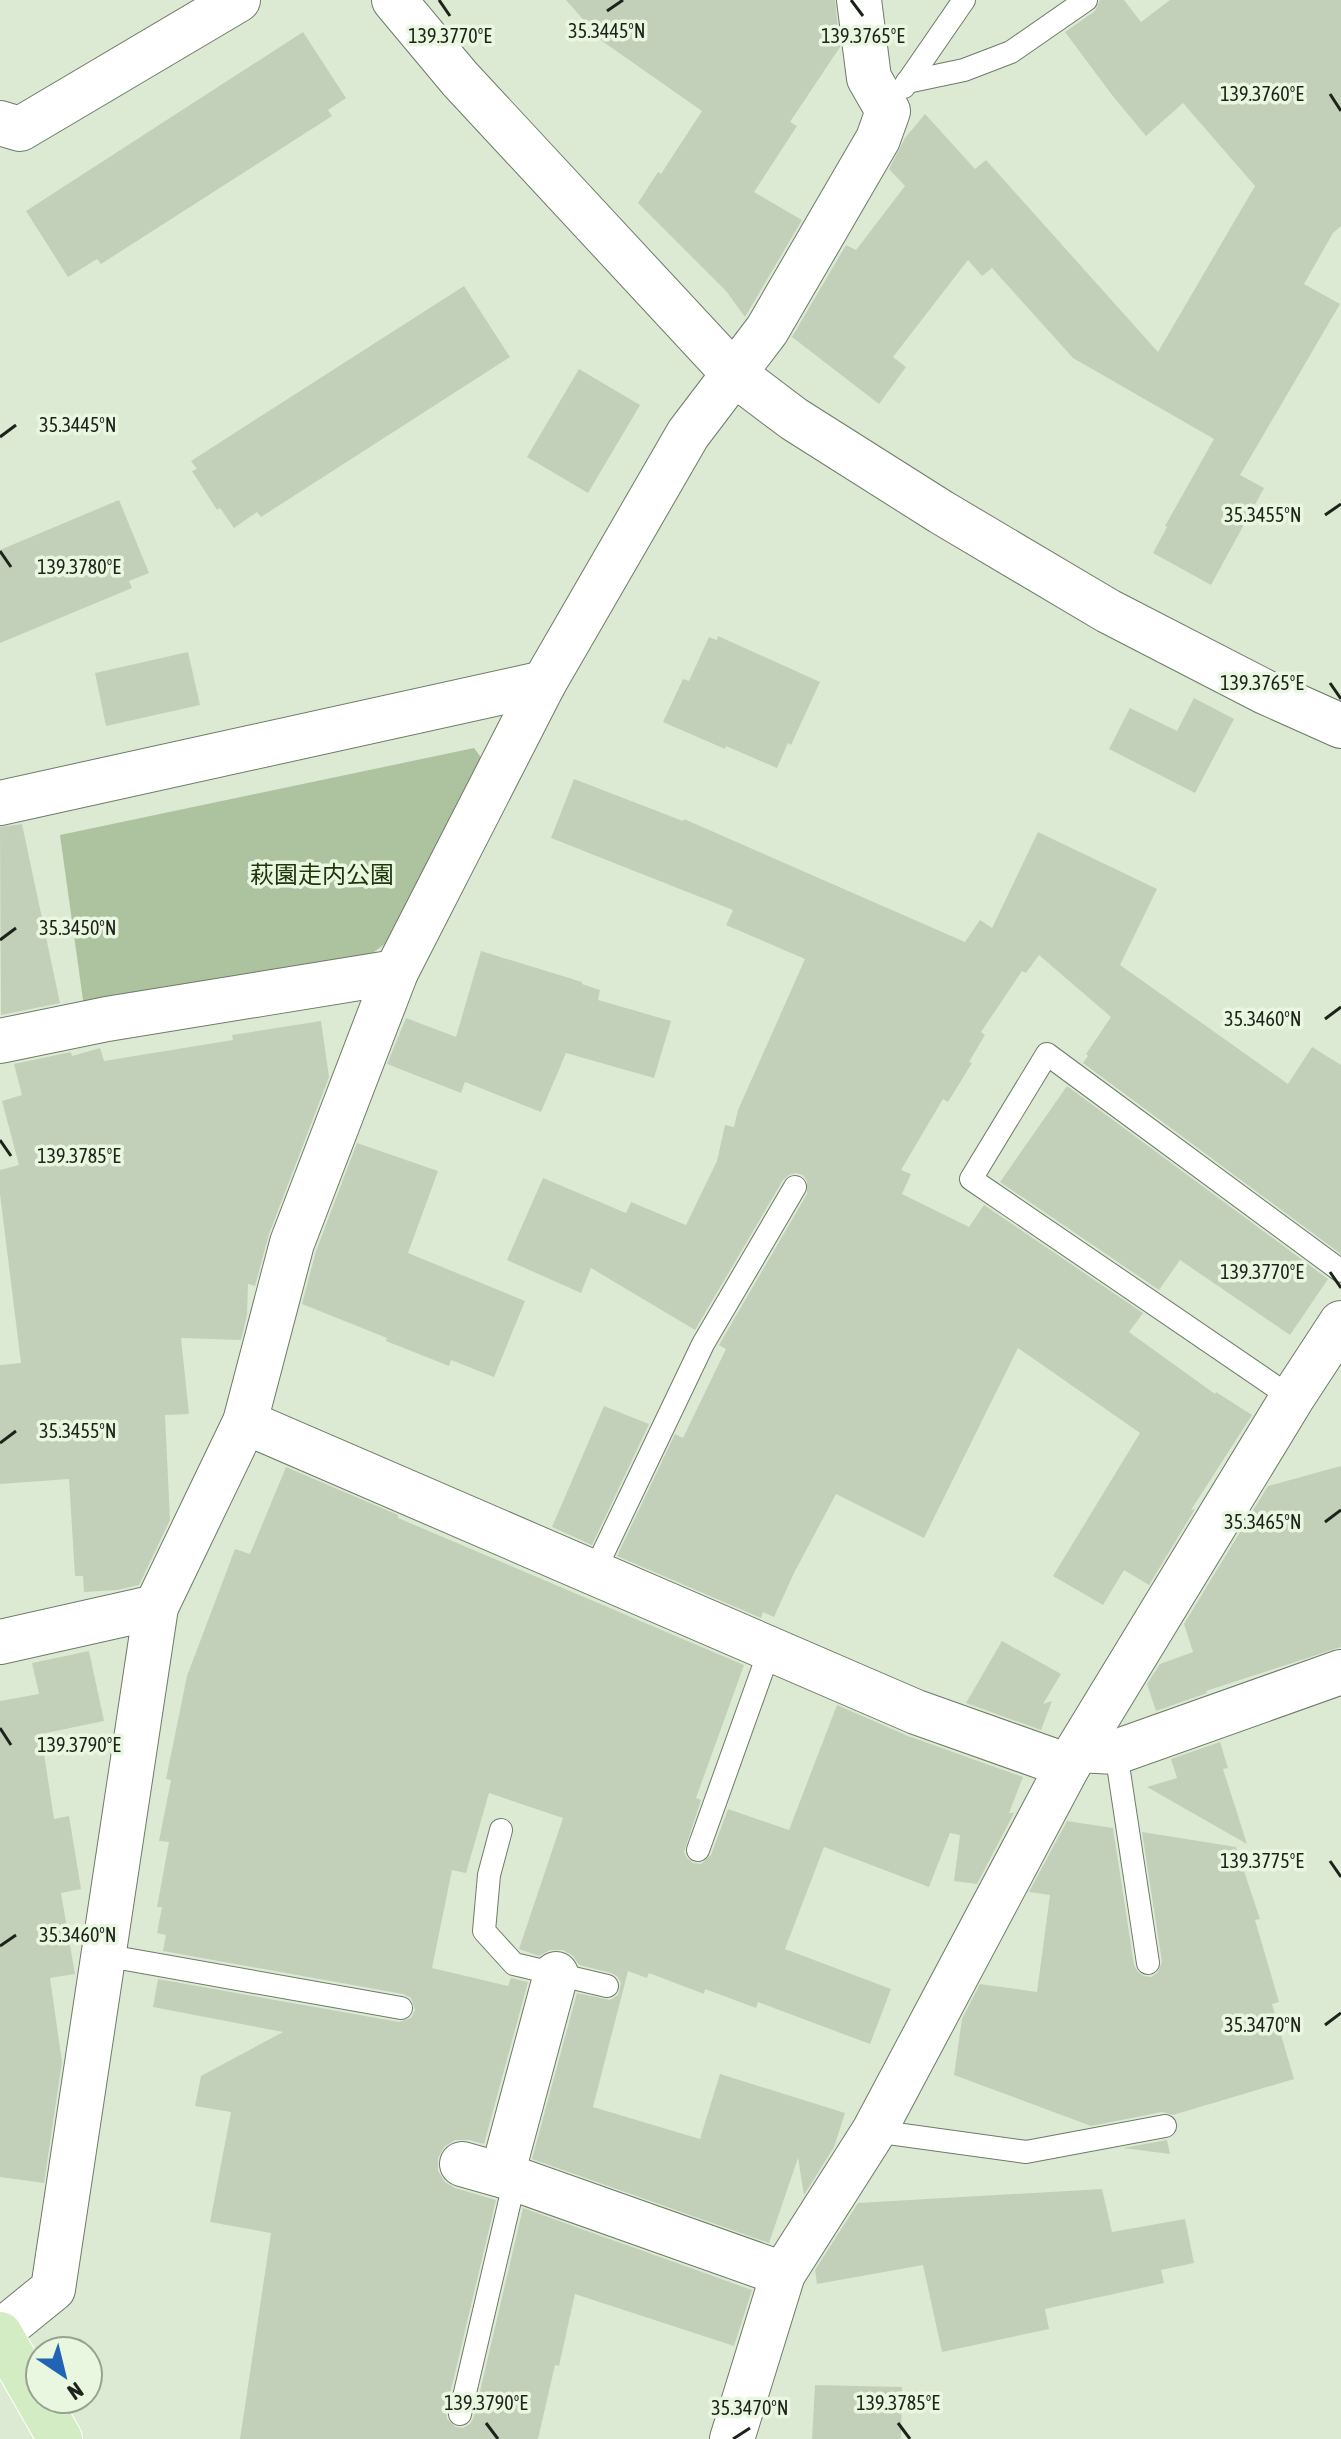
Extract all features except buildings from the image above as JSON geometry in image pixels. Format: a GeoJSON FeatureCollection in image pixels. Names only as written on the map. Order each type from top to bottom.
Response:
{"type":"FeatureCollection","features":[{"type":"Feature","properties":{"kind":"main road"},"geometry":{"type":"LineString","coordinates":[[0,2333],[60,2439]]}},
{"type":"Feature","properties":{"kind":"street"},"geometry":{"type":"LineString","coordinates":[[0,123],[20,129],[238,0]]}},
{"type":"Feature","properties":{"kind":"street"},"geometry":{"type":"LineString","coordinates":[[394,0],[460,79],[733,373],[794,419],[941,512],[1108,611],[1265,692],[1341,726]]}},
{"type":"Feature","properties":{"kind":"street"},"geometry":{"type":"LineString","coordinates":[[0,2333],[53,2289],[156,1607],[245,1422],[292,1243],[396,972],[544,683],[688,434],[767,330],[878,139],[897,96],[869,78],[859,0]]}},
{"type":"Feature","properties":{"kind":"street"},"geometry":{"type":"LineString","coordinates":[[0,803],[544,683]]}},
{"type":"Feature","properties":{"kind":"street"},"geometry":{"type":"LineString","coordinates":[[0,1041],[107,1019],[396,972]]}},
{"type":"Feature","properties":{"kind":"street"},"geometry":{"type":"LineString","coordinates":[[732,2439],[783,2274],[874,2131],[1292,1398],[1341,1323]]}},
{"type":"Feature","properties":{"kind":"street"},"geometry":{"type":"LineString","coordinates":[[245,1422],[916,1712],[1087,1756],[1341,1672]]}},
{"type":"Feature","properties":{"kind":"street"},"geometry":{"type":"LineString","coordinates":[[0,1642],[156,1607]]}},
{"type":"Feature","properties":{"kind":"street"},"geometry":{"type":"LineString","coordinates":[[556,1974],[493,2173],[783,2274]]}},
{"type":"Feature","properties":{"kind":"lane"},"geometry":{"type":"LineString","coordinates":[[897,96],[964,0]]}},
{"type":"Feature","properties":{"kind":"lane"},"geometry":{"type":"LineString","coordinates":[[897,96],[1011,52],[1086,0]]}},
{"type":"Feature","properties":{"kind":"lane"},"geometry":{"type":"LineString","coordinates":[[1292,1398],[971,1179],[1047,1054],[1341,1271]]}},
{"type":"Feature","properties":{"kind":"lane"},"geometry":{"type":"LineString","coordinates":[[594,1572],[703,1344],[795,1187]]}},
{"type":"Feature","properties":{"kind":"lane"},"geometry":{"type":"LineString","coordinates":[[698,1850],[770,1649]]}},
{"type":"Feature","properties":{"kind":"lane"},"geometry":{"type":"LineString","coordinates":[[1087,1756],[1148,1963]]}},
{"type":"Feature","properties":{"kind":"lane"},"geometry":{"type":"LineString","coordinates":[[501,1830],[489,1875],[484,1931],[514,1964],[607,1986]]}},
{"type":"Feature","properties":{"kind":"lane"},"geometry":{"type":"LineString","coordinates":[[103,1955],[401,2008]]}},
{"type":"Feature","properties":{"kind":"lane"},"geometry":{"type":"LineString","coordinates":[[874,2131],[1026,2152],[1165,2126]]}},
{"type":"Feature","properties":{"kind":"lane"},"geometry":{"type":"LineString","coordinates":[[460,2414],[493,2173]]}},
{"type":"Feature","properties":{"kind":"green space","name":"萩園走内公園"},"geometry":{"type":"Polygon","coordinates":[[[474,748],[485,763],[394,937],[361,962],[84,1007],[60,835],[474,748]]]}}]}
